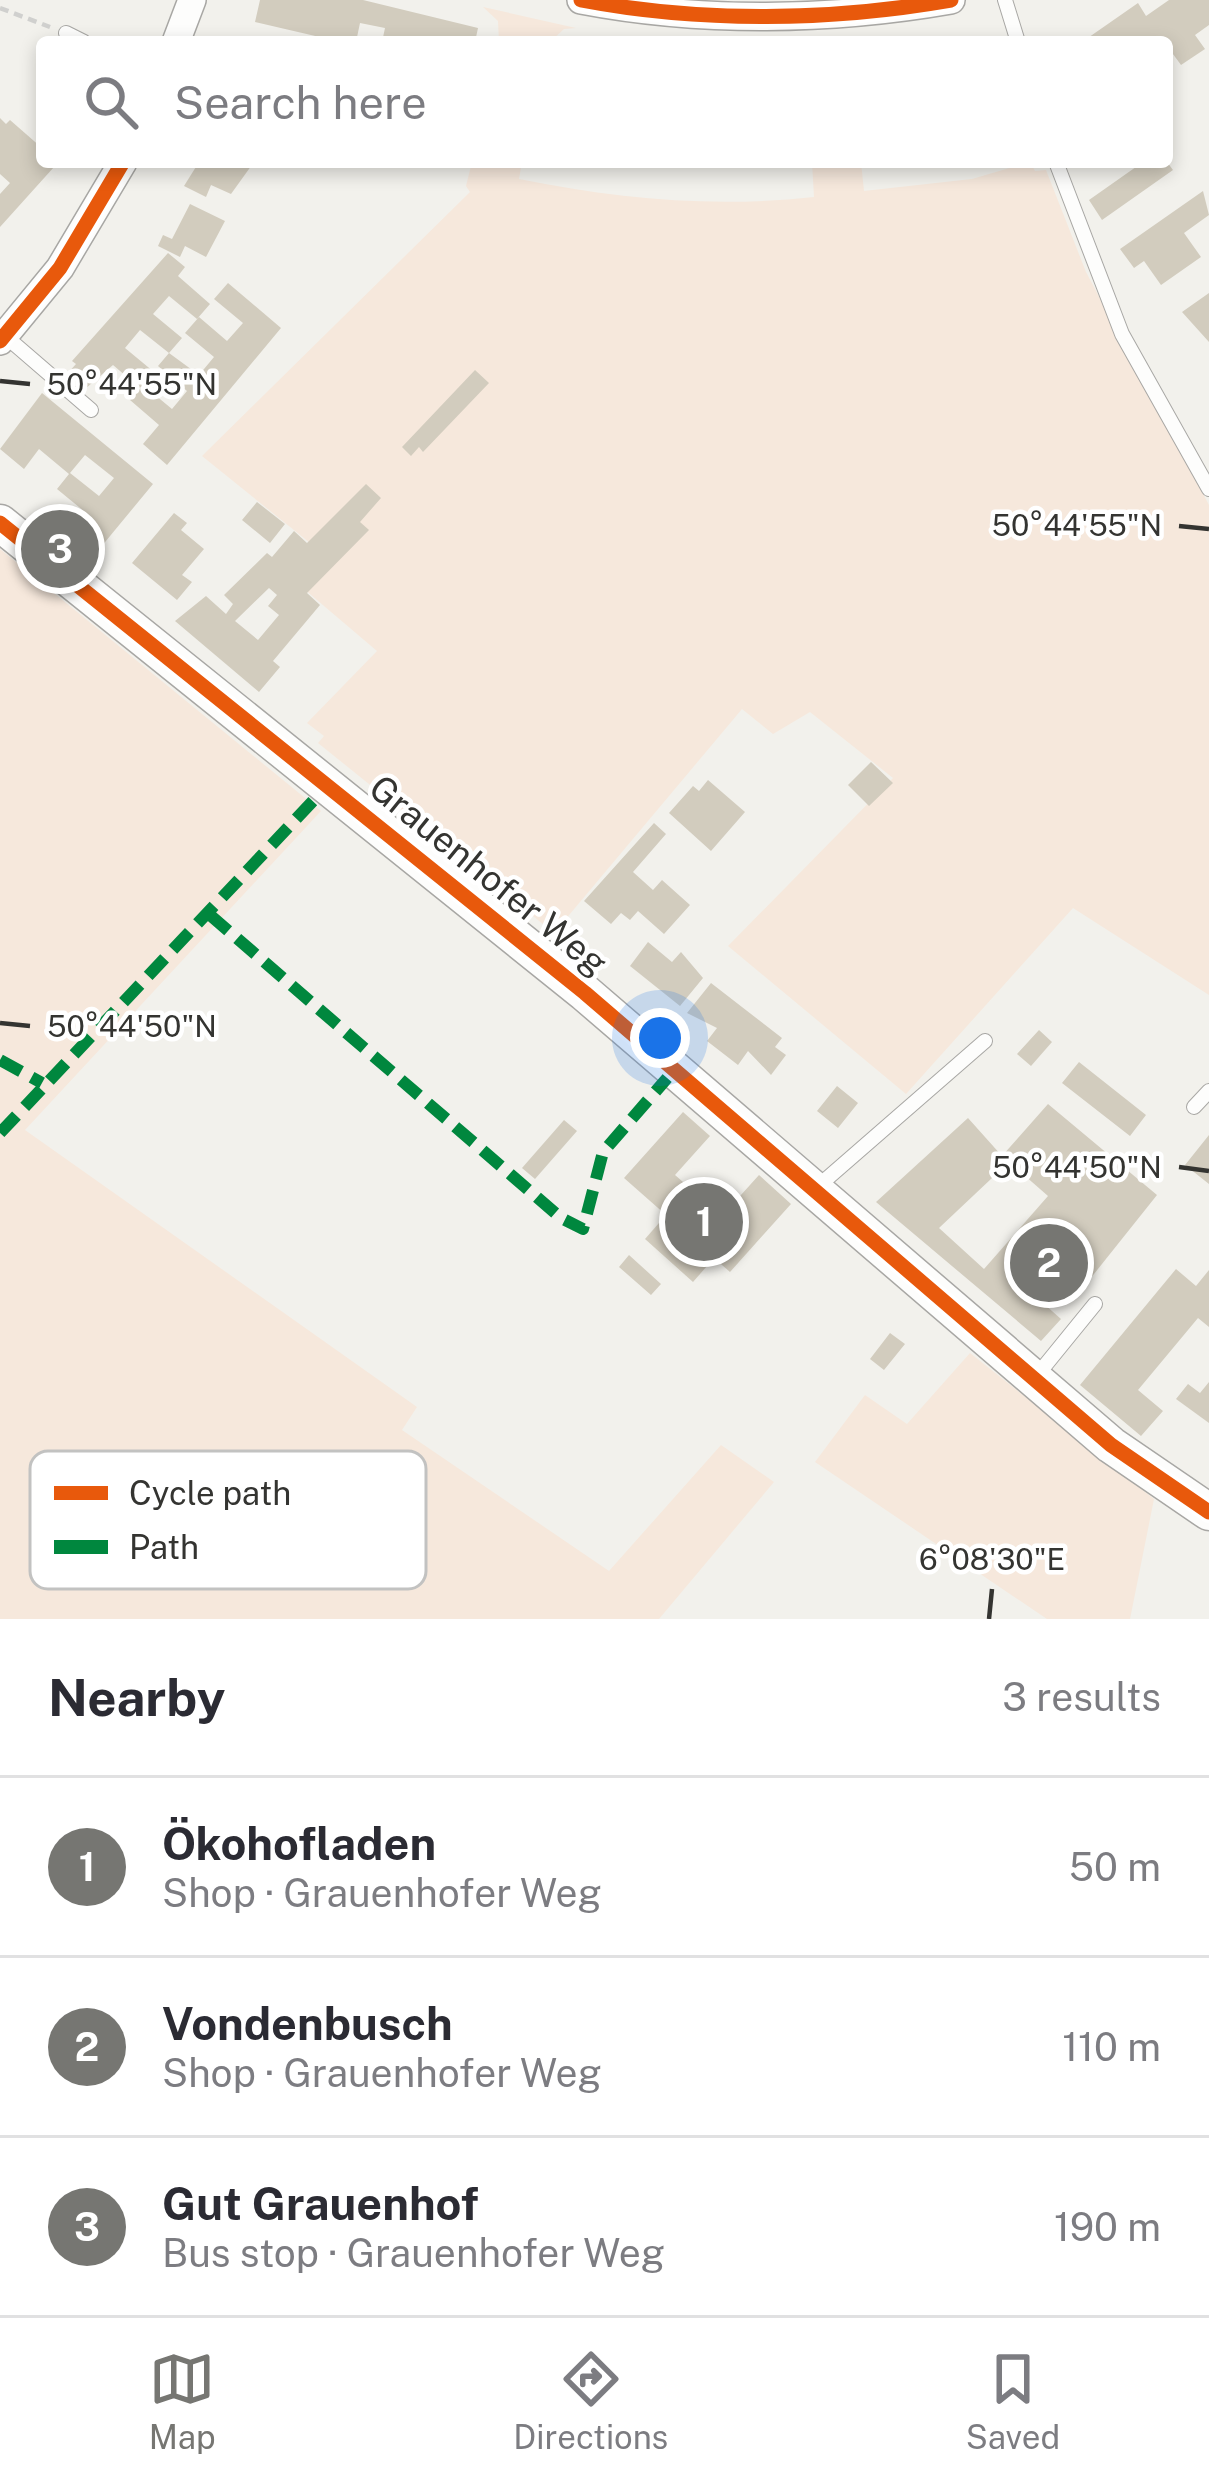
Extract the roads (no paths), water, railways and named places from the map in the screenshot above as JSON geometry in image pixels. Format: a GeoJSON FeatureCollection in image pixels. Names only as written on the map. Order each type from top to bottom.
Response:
{"type":"FeatureCollection","features":[{"type":"Feature","properties":{"kind":"street"},"geometry":{"type":"LineString","coordinates":[[178,36],[192,0]]}},
{"type":"Feature","properties":{"kind":"street"},"geometry":{"type":"LineString","coordinates":[[581,0],[640,12],[736,15],[905,8],[952,0]]}},
{"type":"Feature","properties":{"kind":"street"},"geometry":{"type":"LineString","coordinates":[[2,338],[60,268],[119,168]]}},
{"type":"Feature","properties":{"kind":"street","name":"Grauenhofer Weg"},"geometry":{"type":"LineString","coordinates":[[0,523],[403,843],[1111,1445],[1209,1512]]}},
{"type":"Feature","properties":{"kind":"lane"},"geometry":{"type":"LineString","coordinates":[[1005,0],[1016,36]]}},
{"type":"Feature","properties":{"kind":"lane"},"geometry":{"type":"LineString","coordinates":[[66,33],[72,36]]}},
{"type":"Feature","properties":{"kind":"lane"},"geometry":{"type":"LineString","coordinates":[[1059,168],[1122,334],[1209,489]]}},
{"type":"Feature","properties":{"kind":"lane"},"geometry":{"type":"LineString","coordinates":[[2,338],[91,410]]}},
{"type":"Feature","properties":{"kind":"lane"},"geometry":{"type":"LineString","coordinates":[[815,1190],[985,1041]]}},
{"type":"Feature","properties":{"kind":"lane"},"geometry":{"type":"LineString","coordinates":[[1194,1107],[1209,1090]]}},
{"type":"Feature","properties":{"kind":"lane"},"geometry":{"type":"LineString","coordinates":[[1034,1378],[1095,1304]]}},
{"type":"Feature","properties":{"kind":"place","name":"Gut Grauenhof"},"geometry":{"type":"Point","coordinates":[60,549]}},
{"type":"Feature","properties":{"kind":"place","name":"Ökohofladen"},"geometry":{"type":"Point","coordinates":[704,1222]}},
{"type":"Feature","properties":{"kind":"place","name":"Vondenbusch"},"geometry":{"type":"Point","coordinates":[1049,1263]}}]}
